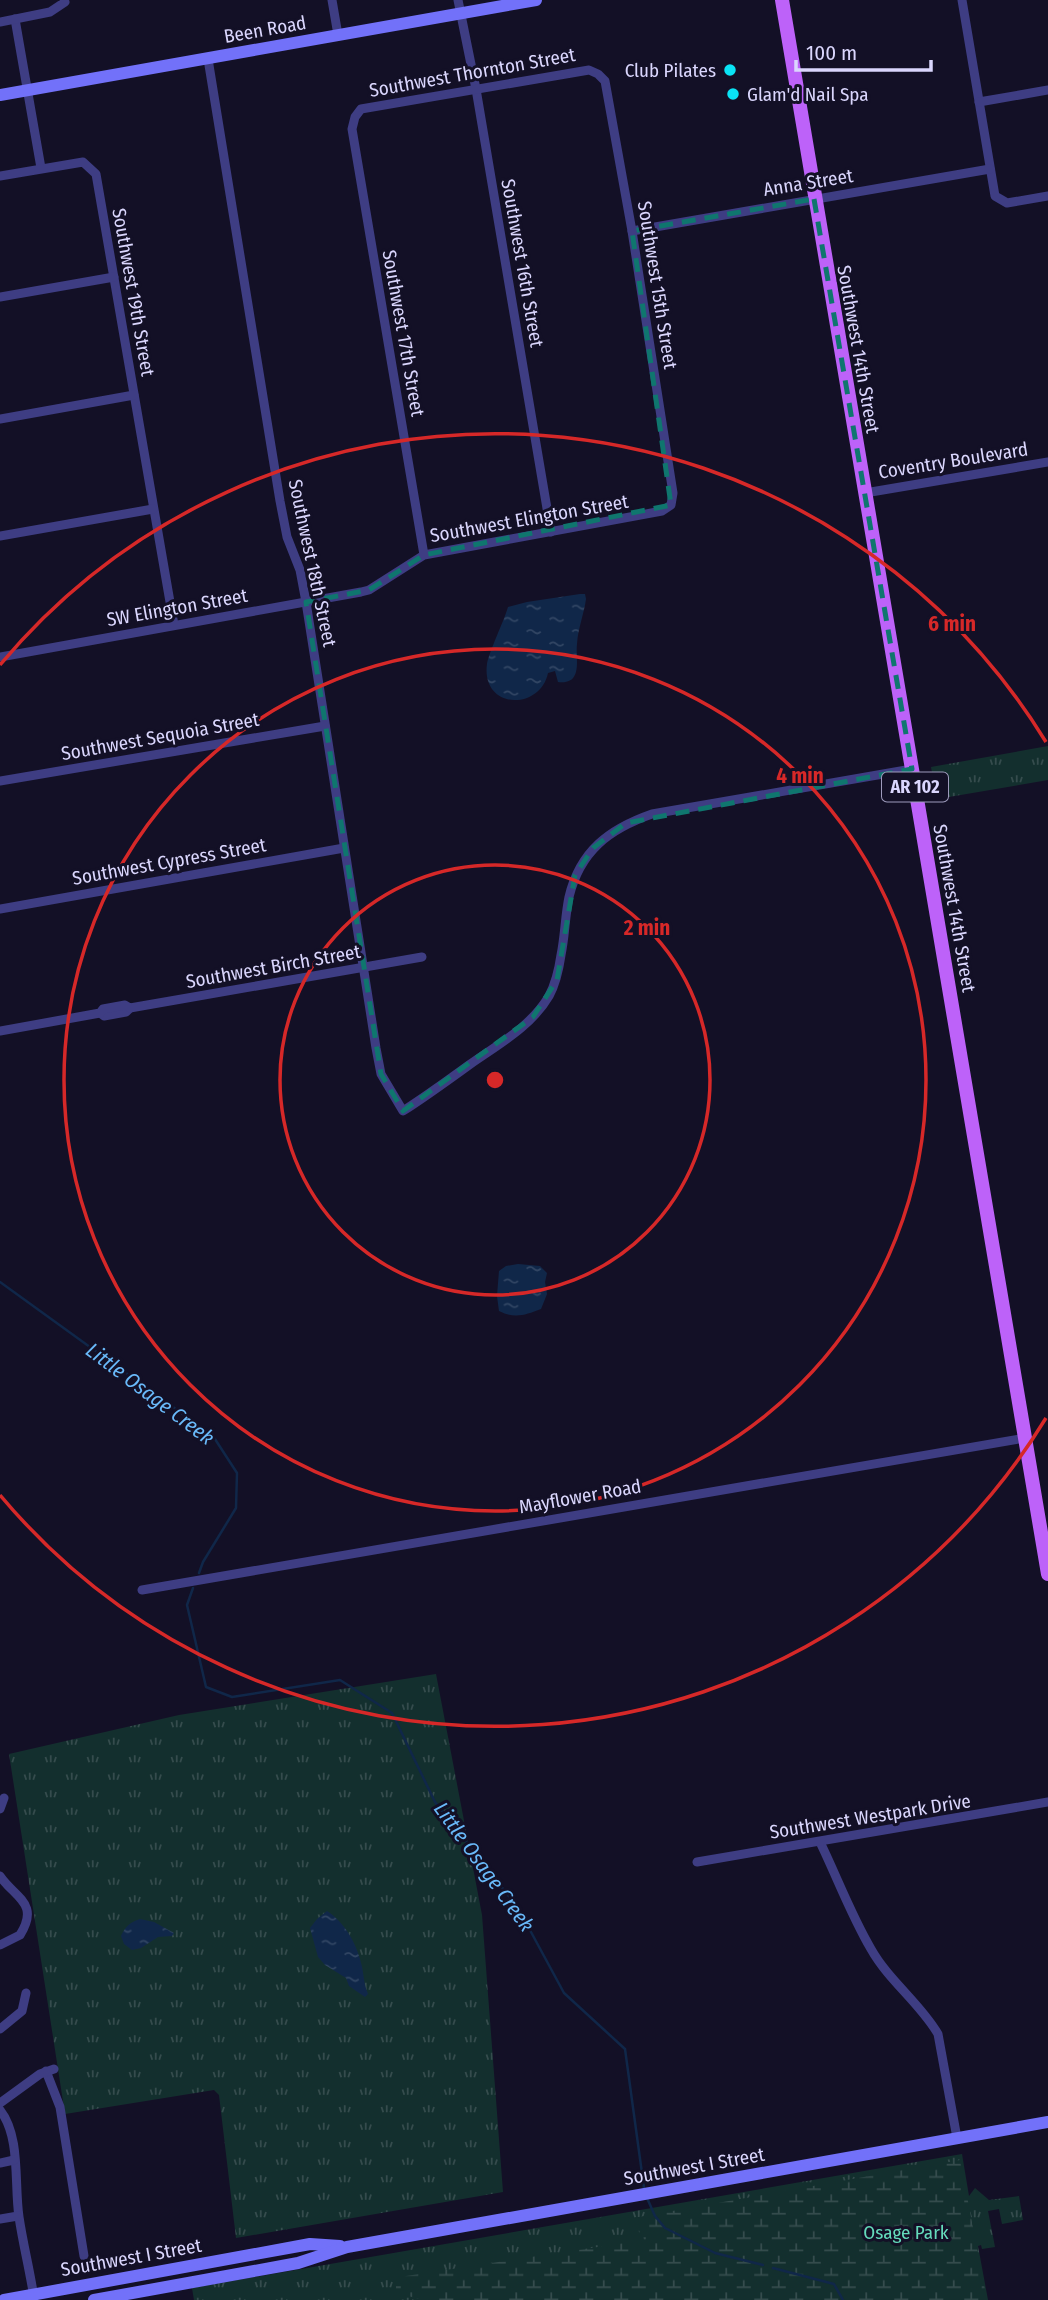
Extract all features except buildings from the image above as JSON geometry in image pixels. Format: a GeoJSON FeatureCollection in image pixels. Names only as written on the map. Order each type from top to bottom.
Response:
{"type":"FeatureCollection","features":[{"type":"Feature","properties":{"kind":"main road","name":"Been Road"},"geometry":{"type":"LineString","coordinates":[[0,95],[536,0]]}},
{"type":"Feature","properties":{"kind":"main road","name":"Southwest 14th Street"},"geometry":{"type":"LineString","coordinates":[[782,0],[1048,1574]]}},
{"type":"Feature","properties":{"kind":"main road","name":"Southwest I Street"},"geometry":{"type":"LineString","coordinates":[[94,2300],[298,2263],[347,2247],[1048,2122]]}},
{"type":"Feature","properties":{"kind":"main road","name":"Southwest I Street"},"geometry":{"type":"LineString","coordinates":[[4,2300],[34,2297],[310,2244],[347,2247]]}},
{"type":"Feature","properties":{"kind":"street"},"geometry":{"type":"LineString","coordinates":[[332,0],[338,35]]}},
{"type":"Feature","properties":{"kind":"street","name":"Southwest 16th Street"},"geometry":{"type":"LineString","coordinates":[[458,0],[463,13],[551,532]]}},
{"type":"Feature","properties":{"kind":"street"},"geometry":{"type":"LineString","coordinates":[[962,0],[995,196],[1007,203],[1048,195]]}},
{"type":"Feature","properties":{"kind":"street"},"geometry":{"type":"LineString","coordinates":[[0,22],[50,12],[64,1]]}},
{"type":"Feature","properties":{"kind":"street"},"geometry":{"type":"LineString","coordinates":[[0,176],[41,168],[15,19]]}},
{"type":"Feature","properties":{"kind":"street","name":"Southwest 18th Street"},"geometry":{"type":"LineString","coordinates":[[208,59],[282,513],[287,537],[300,570],[306,602],[381,1074],[403,1111],[508,1039],[533,1017],[548,997],[556,980],[575,875],[593,848],[626,823],[652,814],[912,769]]}},
{"type":"Feature","properties":{"kind":"street","name":"Southwest Thornton Street"},"geometry":{"type":"LineString","coordinates":[[355,117],[361,109],[589,70],[598,74]]}},
{"type":"Feature","properties":{"kind":"street","name":"Southwest 15th Street"},"geometry":{"type":"LineString","coordinates":[[598,74],[605,82],[632,230],[673,493],[671,505]]}},
{"type":"Feature","properties":{"kind":"street"},"geometry":{"type":"LineString","coordinates":[[979,102],[1048,90]]}},
{"type":"Feature","properties":{"kind":"street","name":"Southwest 17th Street"},"geometry":{"type":"LineString","coordinates":[[355,117],[352,129],[424,555]]}},
{"type":"Feature","properties":{"kind":"street","name":"Southwest 19th Street"},"geometry":{"type":"LineString","coordinates":[[41,168],[83,162],[96,174],[174,625]]}},
{"type":"Feature","properties":{"kind":"street","name":"Anna Street"},"geometry":{"type":"LineString","coordinates":[[632,230],[990,169]]}},
{"type":"Feature","properties":{"kind":"street"},"geometry":{"type":"LineString","coordinates":[[0,297],[114,276]]}},
{"type":"Feature","properties":{"kind":"street"},"geometry":{"type":"LineString","coordinates":[[0,419],[134,395]]}},
{"type":"Feature","properties":{"kind":"street","name":"Coventry Boulevard"},"geometry":{"type":"LineString","coordinates":[[864,493],[1048,462]]}},
{"type":"Feature","properties":{"kind":"street","name":"Southwest Elington Street"},"geometry":{"type":"LineString","coordinates":[[361,592],[369,590],[424,555],[662,511],[671,505]]}},
{"type":"Feature","properties":{"kind":"street"},"geometry":{"type":"LineString","coordinates":[[0,536],[153,509]]}},
{"type":"Feature","properties":{"kind":"street","name":"SW Elington Street"},"geometry":{"type":"LineString","coordinates":[[0,657],[361,592]]}},
{"type":"Feature","properties":{"kind":"street","name":"Southwest Sequoia Street"},"geometry":{"type":"LineString","coordinates":[[0,781],[326,726]]}},
{"type":"Feature","properties":{"kind":"street","name":"Southwest Cypress Street"},"geometry":{"type":"LineString","coordinates":[[0,909],[344,848]]}},
{"type":"Feature","properties":{"kind":"street","name":"Southwest Birch Street"},"geometry":{"type":"LineString","coordinates":[[0,1031],[100,1013],[104,1016],[126,1012],[130,1008],[422,957]]}},
{"type":"Feature","properties":{"kind":"street","name":"Mayflower Road"},"geometry":{"type":"LineString","coordinates":[[142,1590],[1025,1438]]}},
{"type":"Feature","properties":{"kind":"street"},"geometry":{"type":"LineString","coordinates":[[0,1809],[4,1798]]}},
{"type":"Feature","properties":{"kind":"street","name":"Southwest Westpark Drive"},"geometry":{"type":"LineString","coordinates":[[697,1862],[1048,1802]]}},
{"type":"Feature","properties":{"kind":"street"},"geometry":{"type":"LineString","coordinates":[[820,1842],[871,1950],[929,2019],[938,2034],[957,2138]]}},
{"type":"Feature","properties":{"kind":"street"},"geometry":{"type":"LineString","coordinates":[[0,1945],[20,1935],[27,1916],[25,1901],[10,1890],[2,1875]]}},
{"type":"Feature","properties":{"kind":"street"},"geometry":{"type":"LineString","coordinates":[[0,2029],[22,2011],[26,1993]]}},
{"type":"Feature","properties":{"kind":"street"},"geometry":{"type":"LineString","coordinates":[[0,2103],[50,2070],[60,2108],[84,2256]]}},
{"type":"Feature","properties":{"kind":"street"},"geometry":{"type":"LineString","coordinates":[[0,2110],[8,2120],[14,2144],[18,2216],[34,2297]]}},
{"type":"Feature","properties":{"kind":"street"},"geometry":{"type":"LineString","coordinates":[[0,2163],[14,2160]]}},
{"type":"Feature","properties":{"kind":"street"},"geometry":{"type":"LineString","coordinates":[[0,2219],[18,2216]]}},
{"type":"Feature","properties":{"kind":"highlighted area"},"geometry":{"type":"Polygon","coordinates":[[[814,199],[912,769],[626,823],[593,848],[575,875],[557,980],[533,1017],[403,1111],[381,1074],[306,602],[369,590],[424,555],[671,505],[632,231],[814,199]]]}},
{"type":"Feature","properties":{"kind":"green space"},"geometry":{"type":"Polygon","coordinates":[[[1048,746],[1048,780],[937,799],[931,767],[1048,746]]]}},
{"type":"Feature","properties":{"kind":"green space"},"geometry":{"type":"Polygon","coordinates":[[[436,1674],[482,1915],[503,2192],[236,2238],[219,2095],[214,2090],[65,2114],[9,1754],[179,1715],[436,1674]]]}},
{"type":"Feature","properties":{"kind":"green space","name":"Osage Park"},"geometry":{"type":"Polygon","coordinates":[[[962,2154],[969,2196],[975,2188],[989,2200],[1019,2196],[1023,2220],[1002,2224],[999,2209],[988,2211],[995,2247],[982,2249],[981,2245],[978,2246],[988,2300],[194,2300],[192,2288],[962,2154]]]}},
{"type":"Feature","properties":{"kind":"green space","name":"Osage Park"},"geometry":{"type":"Polygon","coordinates":[[[960,2160],[987,2300],[424,2300],[396,2293],[396,2285],[406,2276],[644,2240],[633,2218],[960,2160]]]}},
{"type":"Feature","properties":{"kind":"water"},"geometry":{"type":"Polygon","coordinates":[[[585,594],[586,599],[578,638],[575,675],[572,679],[558,682],[555,671],[548,673],[543,685],[524,699],[512,700],[493,690],[488,679],[487,664],[508,607],[585,594]]]}},
{"type":"Feature","properties":{"kind":"water"},"geometry":{"type":"Polygon","coordinates":[[[506,1266],[540,1266],[547,1273],[547,1294],[541,1309],[515,1315],[499,1311],[497,1296],[499,1271],[506,1266]]]}},
{"type":"Feature","properties":{"kind":"water"},"geometry":{"type":"Polygon","coordinates":[[[327,1911],[340,1921],[354,1943],[368,1994],[365,1997],[349,1986],[346,1978],[325,1965],[318,1957],[310,1928],[327,1911]]]}},
{"type":"Feature","properties":{"kind":"water"},"geometry":{"type":"Polygon","coordinates":[[[140,1919],[154,1922],[174,1933],[172,1936],[158,1937],[141,1948],[132,1950],[124,1944],[121,1936],[128,1925],[140,1919]]]}},
{"type":"Feature","properties":{"kind":"waterway","name":"Little Osage Creek"},"geometry":{"type":"LineString","coordinates":[[0,1282],[213,1436],[237,1473],[236,1508],[199,1573]]}},
{"type":"Feature","properties":{"kind":"waterway","name":"Little Osage Creek"},"geometry":{"type":"LineString","coordinates":[[193,1588],[187,1605],[206,1687],[232,1697],[340,1680],[392,1713],[435,1802],[518,1908],[564,1993],[625,2049],[644,2188]]}},
{"type":"Feature","properties":{"kind":"waterway","name":"Little Osage Creek"},"geometry":{"type":"LineString","coordinates":[[647,2198],[655,2216],[665,2228],[715,2253],[763,2265]]}},
{"type":"Feature","properties":{"kind":"waterway","name":"Little Osage Creek"},"geometry":{"type":"LineString","coordinates":[[773,2268],[834,2284],[843,2300]]}},
{"type":"Feature","properties":{"kind":"place","name":"Club Pilates"},"geometry":{"type":"Point","coordinates":[730,70]}},
{"type":"Feature","properties":{"kind":"place","name":"Glam'd Nail Spa"},"geometry":{"type":"Point","coordinates":[733,94]}}]}
